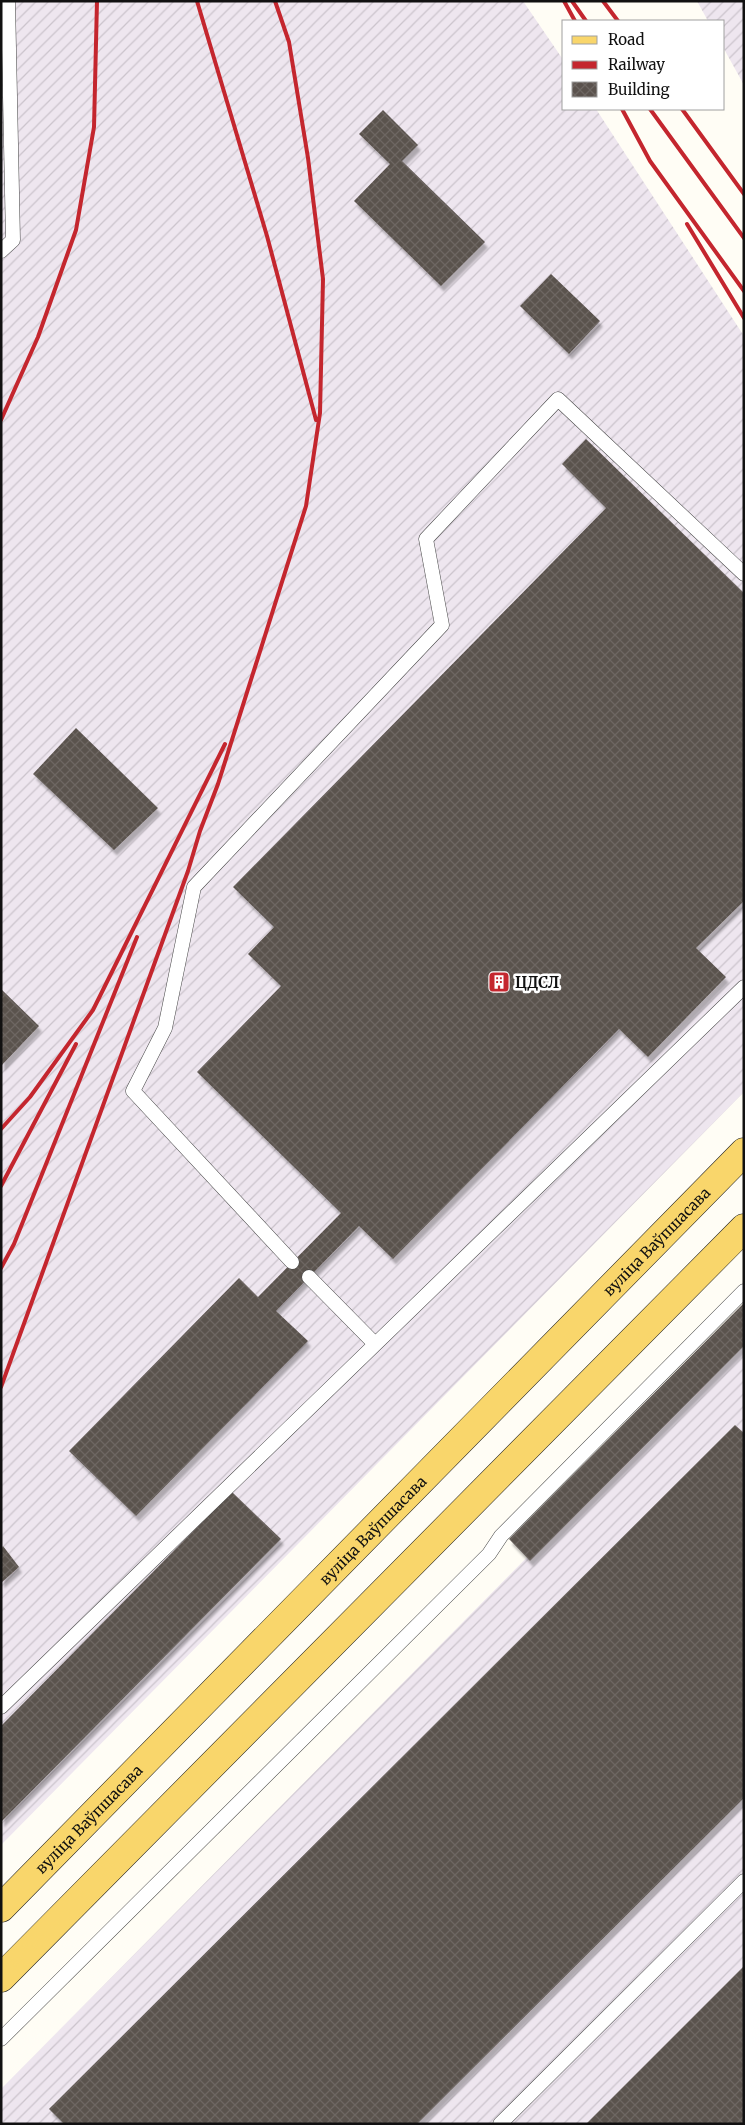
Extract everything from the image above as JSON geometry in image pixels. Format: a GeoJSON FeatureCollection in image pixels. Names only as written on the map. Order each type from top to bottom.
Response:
{"type":"FeatureCollection","features":[{"type":"Feature","properties":{"kind":"main road","name":"вуліца Ваўпшасава"},"geometry":{"type":"LineString","coordinates":[[1,1908],[744,1152]]}},
{"type":"Feature","properties":{"kind":"main road"},"geometry":{"type":"LineString","coordinates":[[1,1978],[744,1228]]}},
{"type":"Feature","properties":{"kind":"lane"},"geometry":{"type":"LineString","coordinates":[[1,251],[13,240],[8,1]]}},
{"type":"Feature","properties":{"kind":"lane"},"geometry":{"type":"LineString","coordinates":[[292,1262],[133,1091],[165,1028],[194,887],[442,625],[426,539],[558,398],[744,574]]}},
{"type":"Feature","properties":{"kind":"lane"},"geometry":{"type":"LineString","coordinates":[[1,1707],[744,987]]}},
{"type":"Feature","properties":{"kind":"lane"},"geometry":{"type":"LineString","coordinates":[[309,1277],[375,1344]]}},
{"type":"Feature","properties":{"kind":"lane"},"geometry":{"type":"LineString","coordinates":[[1,2039],[489,1554],[501,1536],[744,1291]]}},
{"type":"Feature","properties":{"kind":"lane"},"geometry":{"type":"LineString","coordinates":[[500,2124],[744,1881]]}},
{"type":"Feature","properties":{"kind":"shaded area"},"geometry":{"type":"Polygon","coordinates":[[[1,1],[523,1],[562,58],[562,110],[597,110],[744,336],[744,1092],[1,1845],[1,1]]]}},
{"type":"Feature","properties":{"kind":"shaded area"},"geometry":{"type":"Polygon","coordinates":[[[697,1],[744,1],[744,85],[725,51],[725,20],[707,20],[697,1]]]}},
{"type":"Feature","properties":{"kind":"shaded area"},"geometry":{"type":"Polygon","coordinates":[[[744,1338],[744,2124],[1,2124],[1,2089],[744,1338]]]}},
{"type":"Feature","properties":{"kind":"building"},"geometry":{"type":"Polygon","coordinates":[[[383,110],[418,145],[402,161],[485,242],[441,286],[354,201],[390,164],[359,134],[383,110]]]}},
{"type":"Feature","properties":{"kind":"building"},"geometry":{"type":"Polygon","coordinates":[[[551,274],[600,321],[569,354],[520,306],[551,274]]]}},
{"type":"Feature","properties":{"kind":"building","name":"ЦДСЛ"},"geometry":{"type":"Polygon","coordinates":[[[586,439],[744,593],[744,901],[696,948],[726,977],[648,1057],[619,1029],[393,1259],[359,1226],[276,1311],[308,1341],[136,1516],[69,1451],[239,1278],[258,1297],[341,1213],[197,1072],[281,986],[248,954],[274,927],[233,887],[606,508],[562,464],[586,439]]]}},
{"type":"Feature","properties":{"kind":"building"},"geometry":{"type":"Polygon","coordinates":[[[76,728],[158,808],[114,850],[33,774],[76,728]]]}},
{"type":"Feature","properties":{"kind":"building"},"geometry":{"type":"Polygon","coordinates":[[[1,989],[39,1026],[1,1066],[1,989]]]}},
{"type":"Feature","properties":{"kind":"building"},"geometry":{"type":"Polygon","coordinates":[[[744,1303],[744,1346],[530,1561],[509,1539],[744,1303]]]}},
{"type":"Feature","properties":{"kind":"building"},"geometry":{"type":"Polygon","coordinates":[[[735,1425],[744,1433],[744,1798],[417,2124],[64,2124],[49,2109],[735,1425]]]}},
{"type":"Feature","properties":{"kind":"building"},"geometry":{"type":"Polygon","coordinates":[[[232,1492],[281,1539],[1,1822],[1,1726],[232,1492]]]}},
{"type":"Feature","properties":{"kind":"building"},"geometry":{"type":"Polygon","coordinates":[[[3,1546],[19,1567],[1,1583],[1,1549],[3,1546]]]}},
{"type":"Feature","properties":{"kind":"building"},"geometry":{"type":"Polygon","coordinates":[[[744,1966],[744,2124],[586,2124],[744,1966]]]}},
{"type":"Feature","properties":{"kind":"railway"},"geometry":{"type":"LineString","coordinates":[[1,420],[38,337],[76,230],[94,127],[97,1]]}},
{"type":"Feature","properties":{"kind":"railway"},"geometry":{"type":"LineString","coordinates":[[197,1],[267,236],[316,420]]}},
{"type":"Feature","properties":{"kind":"railway"},"geometry":{"type":"LineString","coordinates":[[1,1387],[188,871],[200,831],[218,784],[306,506],[320,413],[323,279],[308,158],[289,42],[275,1]]}},
{"type":"Feature","properties":{"kind":"railway"},"geometry":{"type":"LineString","coordinates":[[564,1],[574,20]]}},
{"type":"Feature","properties":{"kind":"railway"},"geometry":{"type":"LineString","coordinates":[[572,1],[585,20]]}},
{"type":"Feature","properties":{"kind":"railway"},"geometry":{"type":"LineString","coordinates":[[603,1],[617,20]]}},
{"type":"Feature","properties":{"kind":"railway"},"geometry":{"type":"LineString","coordinates":[[623,110],[650,161],[744,291]]}},
{"type":"Feature","properties":{"kind":"railway"},"geometry":{"type":"LineString","coordinates":[[651,110],[744,238]]}},
{"type":"Feature","properties":{"kind":"railway"},"geometry":{"type":"LineString","coordinates":[[683,110],[744,194]]}},
{"type":"Feature","properties":{"kind":"railway"},"geometry":{"type":"LineString","coordinates":[[687,224],[744,318]]}},
{"type":"Feature","properties":{"kind":"railway"},"geometry":{"type":"LineString","coordinates":[[1,1129],[30,1097],[93,1010],[225,744]]}},
{"type":"Feature","properties":{"kind":"railway"},"geometry":{"type":"LineString","coordinates":[[1,1268],[14,1244],[137,937]]}},
{"type":"Feature","properties":{"kind":"railway"},"geometry":{"type":"LineString","coordinates":[[1,1186],[76,1044]]}},
{"type":"Feature","properties":{"kind":"place","name":"ЦДСЛ"},"geometry":{"type":"Point","coordinates":[499,982]}}]}
